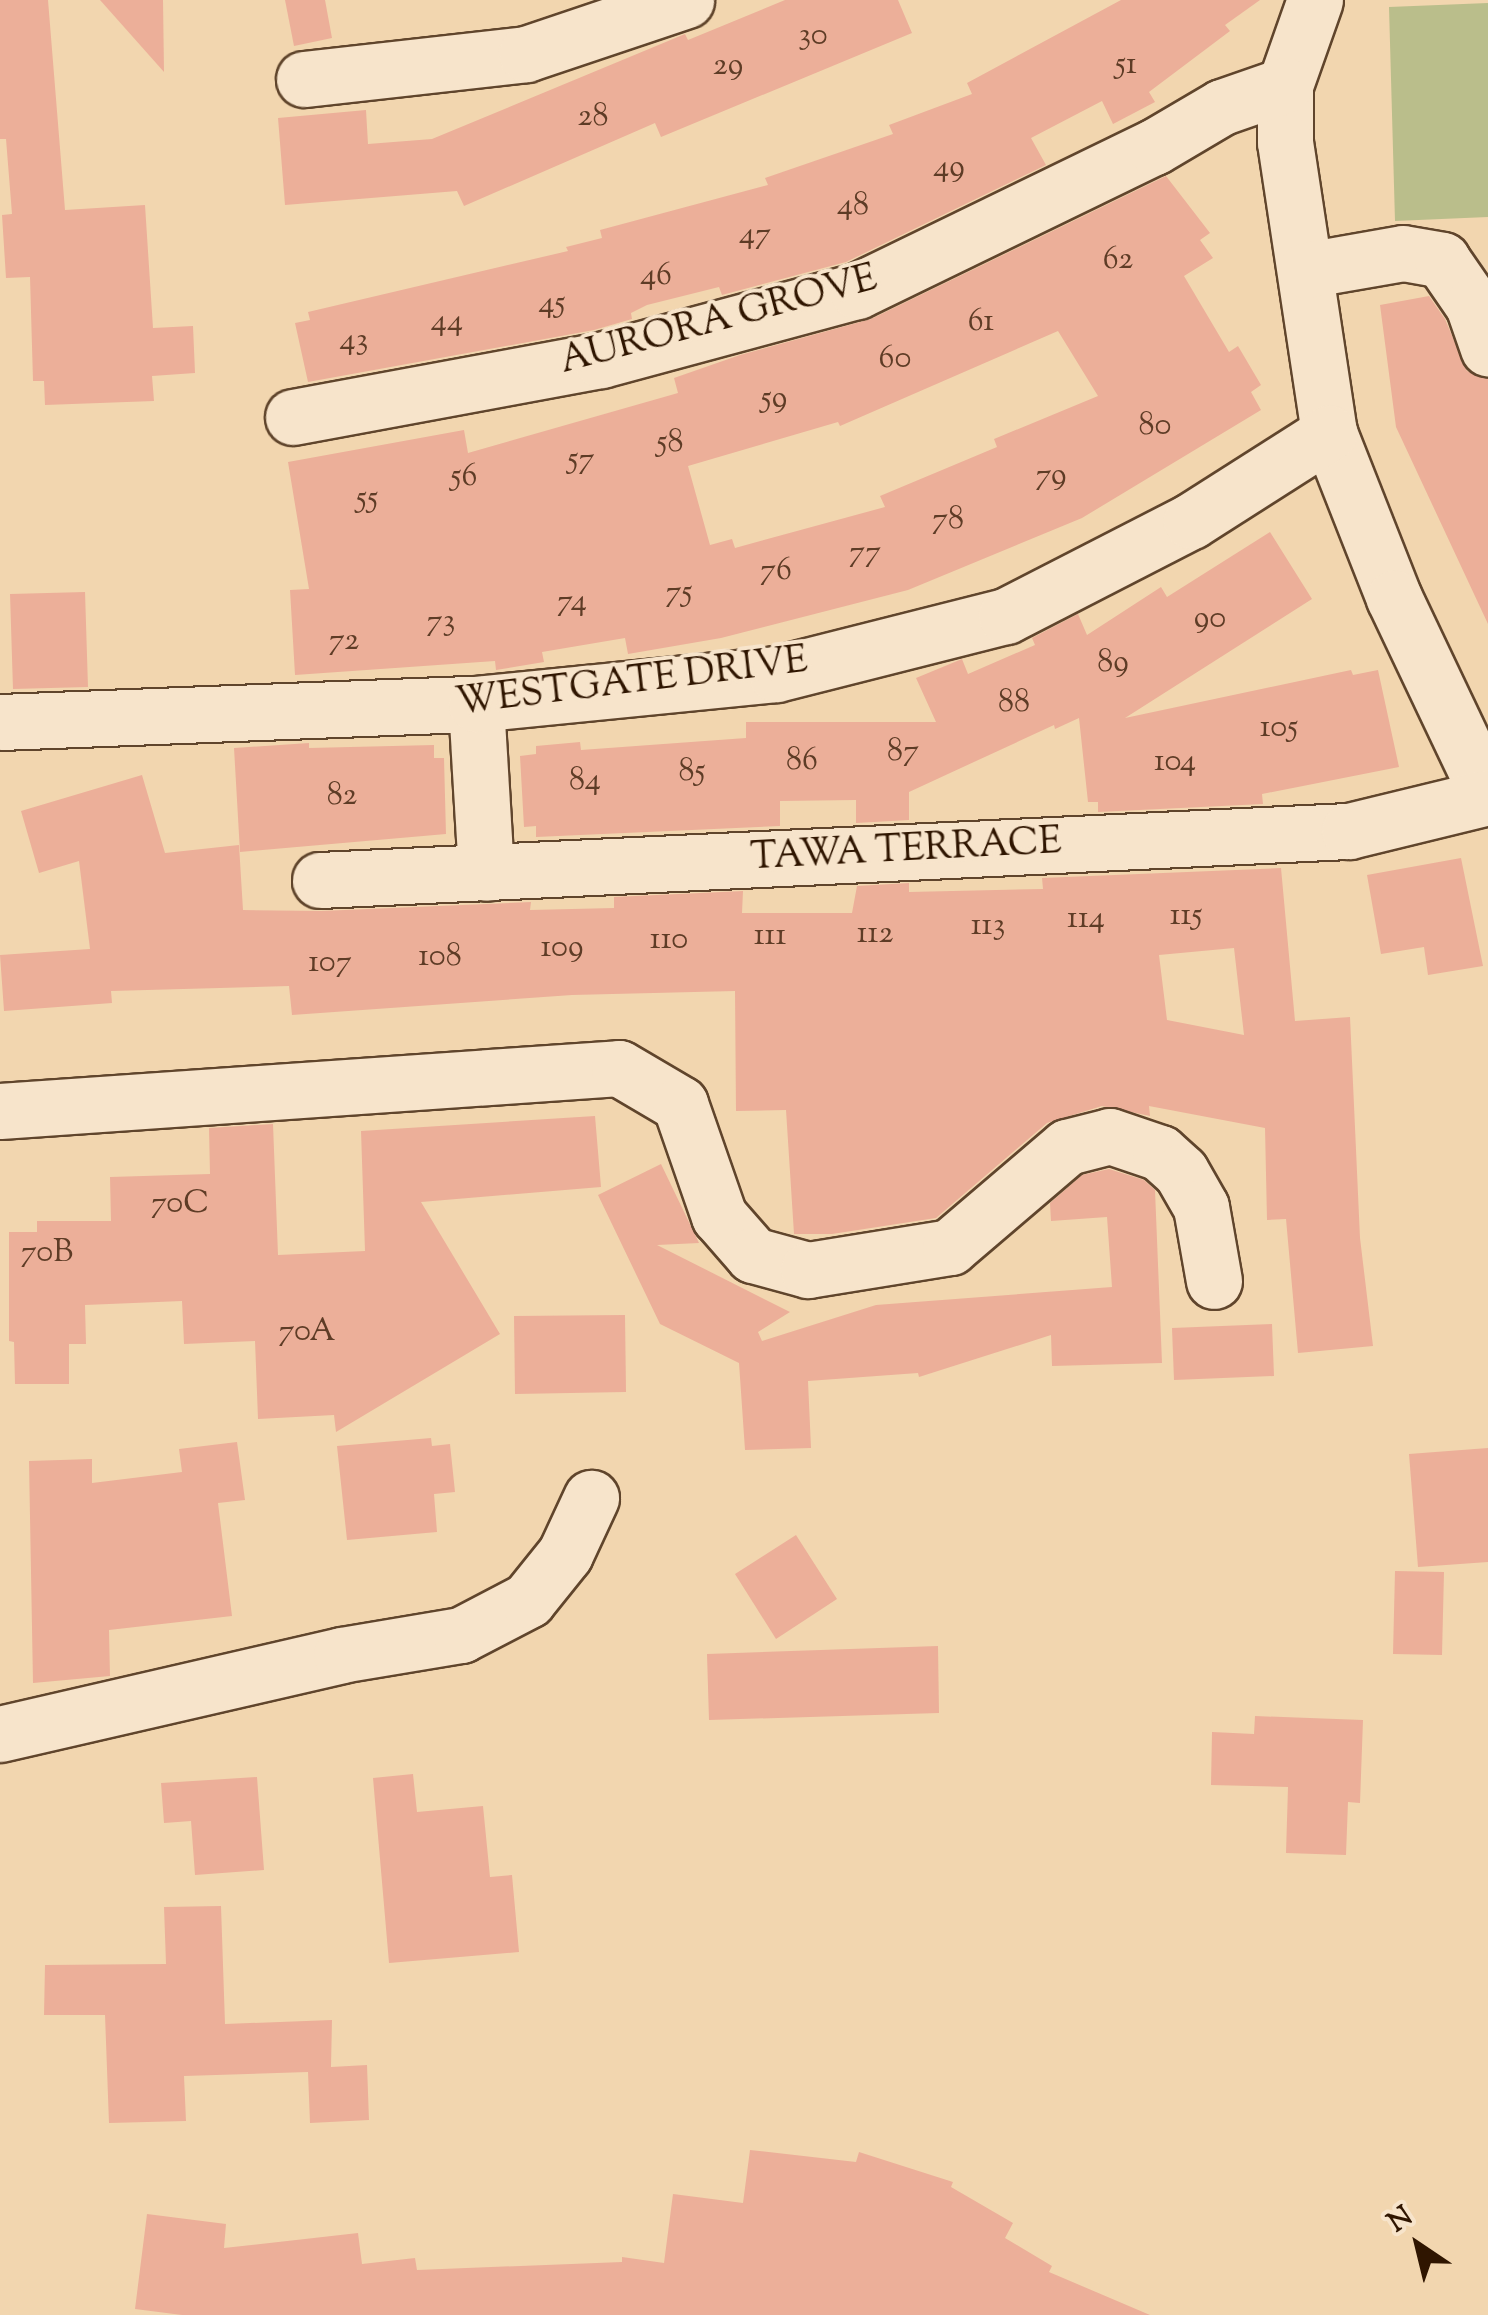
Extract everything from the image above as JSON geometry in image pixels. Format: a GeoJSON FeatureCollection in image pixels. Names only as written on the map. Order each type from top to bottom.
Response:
{"type":"FeatureCollection","features":[{"type":"Feature","properties":{"kind":"street"},"geometry":{"type":"LineString","coordinates":[[304,79],[526,54],[686,0]]}},
{"type":"Feature","properties":{"kind":"street"},"geometry":{"type":"LineString","coordinates":[[1315,0],[1285,85],[1285,142],[1329,433],[1394,598],[1488,796]]}},
{"type":"Feature","properties":{"kind":"street","name":"AURORA GROVE"},"geometry":{"type":"LineString","coordinates":[[293,416],[601,360],[857,292],[1154,147],[1222,107],[1285,85]]}},
{"type":"Feature","properties":{"kind":"street"},"geometry":{"type":"LineString","coordinates":[[1306,270],[1403,254],[1442,260],[1473,305],[1488,348]]}},
{"type":"Feature","properties":{"kind":"street","name":"WESTGATE DRIVE"},"geometry":{"type":"LineString","coordinates":[[0,722],[476,704],[776,674],[1006,616],[1191,522],[1329,433]]}},
{"type":"Feature","properties":{"kind":"street"},"geometry":{"type":"LineString","coordinates":[[476,704],[486,872]]}},
{"type":"Feature","properties":{"kind":"street","name":"TAWA TERRACE"},"geometry":{"type":"LineString","coordinates":[[320,880],[1349,831],[1488,796]]}},
{"type":"Feature","properties":{"kind":"street"},"geometry":{"type":"LineString","coordinates":[[0,1111],[619,1068],[680,1104],[720,1216],[753,1255],[808,1270],[950,1247],[1067,1147],[1110,1136],[1160,1154],[1181,1172],[1202,1208],[1214,1281]]}},
{"type":"Feature","properties":{"kind":"street"},"geometry":{"type":"LineString","coordinates":[[0,1734],[322,1659],[461,1635],[528,1600],[565,1554],[592,1498]]}},
{"type":"Feature","properties":{"kind":"green space"},"geometry":{"type":"Polygon","coordinates":[[[1488,3],[1488,217],[1395,221],[1389,7],[1488,3]]]}},
{"type":"Feature","properties":{"kind":"building"},"geometry":{"type":"Polygon","coordinates":[[[0,0],[48,0],[65,210],[145,205],[153,328],[193,326],[195,373],[152,376],[154,401],[45,405],[44,381],[33,381],[30,277],[6,278],[2,215],[12,214],[6,139],[0,139],[0,0]]]}},
{"type":"Feature","properties":{"kind":"building"},"geometry":{"type":"Polygon","coordinates":[[[100,0],[163,0],[164,72],[100,0]]]}},
{"type":"Feature","properties":{"kind":"building"},"geometry":{"type":"Polygon","coordinates":[[[285,0],[325,0],[332,38],[294,46],[285,0]]]}},
{"type":"Feature","properties":{"kind":"building"},"geometry":{"type":"Polygon","coordinates":[[[785,0],[898,0],[912,33],[661,137],[655,123],[464,206],[457,191],[285,205],[278,118],[366,110],[368,144],[432,139],[685,34],[688,40],[785,0]]]}},
{"type":"Feature","properties":{"kind":"building"},"geometry":{"type":"Polygon","coordinates":[[[1121,0],[1260,0],[1225,25],[1230,31],[1149,92],[1155,102],[1113,124],[1102,101],[1031,138],[1046,165],[846,262],[722,295],[719,287],[647,305],[631,313],[632,319],[594,330],[308,382],[295,323],[310,320],[308,312],[568,251],[566,247],[602,238],[600,230],[768,185],[765,178],[893,134],[889,125],[972,94],[967,83],[1121,0]]]}},
{"type":"Feature","properties":{"kind":"building"},"geometry":{"type":"Polygon","coordinates":[[[1166,176],[1210,233],[1200,240],[1213,258],[1184,276],[1229,352],[1238,346],[1261,385],[1251,392],[1261,410],[1082,518],[908,590],[721,638],[628,654],[625,638],[542,652],[544,662],[496,670],[495,661],[295,675],[290,590],[309,589],[288,462],[464,430],[468,453],[678,393],[674,378],[740,355],[871,319],[1166,176]],[[1058,331],[840,426],[838,422],[688,466],[710,545],[732,539],[735,548],[885,507],[880,496],[997,447],[994,439],[1098,396],[1058,331]]]}},
{"type":"Feature","properties":{"kind":"building"},"geometry":{"type":"Polygon","coordinates":[[[1429,296],[1445,319],[1467,371],[1488,378],[1488,624],[1396,427],[1380,305],[1429,296]]]}},
{"type":"Feature","properties":{"kind":"building"},"geometry":{"type":"Polygon","coordinates":[[[1270,532],[1312,599],[1125,718],[1351,670],[1353,675],[1378,670],[1399,767],[1262,794],[1263,804],[1098,812],[1098,802],[1088,802],[1079,718],[1055,729],[1054,725],[909,792],[909,820],[856,823],[856,800],[780,801],[780,826],[536,837],[536,826],[524,827],[520,756],[536,754],[536,746],[580,742],[581,750],[746,738],[746,722],[936,722],[916,678],[962,659],[968,674],[1035,645],[1032,638],[1078,614],[1087,635],[1161,587],[1167,597],[1270,532]]]}},
{"type":"Feature","properties":{"kind":"building"},"geometry":{"type":"Polygon","coordinates":[[[85,592],[88,687],[13,689],[10,594],[85,592]]]}},
{"type":"Feature","properties":{"kind":"building"},"geometry":{"type":"Polygon","coordinates":[[[309,743],[309,748],[434,745],[434,758],[444,758],[446,834],[240,852],[234,748],[309,743]]]}},
{"type":"Feature","properties":{"kind":"building"},"geometry":{"type":"Polygon","coordinates":[[[142,775],[165,853],[239,845],[243,910],[321,911],[531,902],[530,910],[614,908],[614,897],[743,891],[742,913],[852,913],[857,886],[909,883],[909,892],[1043,889],[1042,878],[1281,868],[1295,1021],[1350,1017],[1360,1238],[1373,1346],[1298,1353],[1286,1219],[1267,1220],[1265,1128],[1149,1106],[1150,1116],[1102,1106],[1047,1123],[936,1218],[832,1234],[794,1234],[786,1110],[736,1111],[735,991],[572,995],[292,1015],[289,986],[111,991],[112,1003],[4,1011],[0,955],[90,949],[79,861],[39,873],[21,811],[142,775]],[[1234,948],[1159,955],[1167,1020],[1244,1035],[1234,948]]]}},
{"type":"Feature","properties":{"kind":"building"},"geometry":{"type":"Polygon","coordinates":[[[1461,858],[1483,966],[1428,975],[1424,947],[1381,954],[1367,875],[1461,858]]]}},
{"type":"Feature","properties":{"kind":"building"},"geometry":{"type":"Polygon","coordinates":[[[595,1116],[601,1187],[421,1202],[500,1334],[336,1432],[334,1415],[258,1419],[255,1341],[184,1344],[182,1301],[85,1305],[86,1344],[69,1344],[69,1384],[15,1384],[14,1342],[9,1341],[9,1232],[37,1232],[37,1221],[111,1221],[110,1177],[210,1174],[209,1128],[273,1124],[278,1255],[365,1251],[361,1131],[595,1116]]]}},
{"type":"Feature","properties":{"kind":"building"},"geometry":{"type":"Polygon","coordinates":[[[661,1164],[699,1243],[657,1245],[790,1312],[758,1332],[762,1341],[876,1305],[1112,1287],[1107,1217],[1051,1221],[1050,1203],[1082,1175],[1109,1169],[1144,1180],[1155,1190],[1162,1363],[1052,1366],[1051,1335],[919,1377],[918,1373],[808,1381],[811,1448],[745,1450],[739,1363],[660,1324],[598,1195],[661,1164]]]}},
{"type":"Feature","properties":{"kind":"building"},"geometry":{"type":"Polygon","coordinates":[[[625,1315],[626,1392],[515,1394],[514,1316],[625,1315]]]}},
{"type":"Feature","properties":{"kind":"building"},"geometry":{"type":"Polygon","coordinates":[[[1272,1324],[1274,1376],[1174,1380],[1172,1328],[1272,1324]]]}},
{"type":"Feature","properties":{"kind":"building"},"geometry":{"type":"Polygon","coordinates":[[[431,1438],[432,1446],[450,1444],[455,1492],[434,1494],[437,1532],[347,1540],[337,1446],[431,1438]]]}},
{"type":"Feature","properties":{"kind":"building"},"geometry":{"type":"Polygon","coordinates":[[[237,1442],[245,1500],[218,1503],[232,1616],[109,1630],[110,1676],[33,1683],[29,1461],[92,1459],[92,1483],[182,1472],[179,1449],[237,1442]]]}},
{"type":"Feature","properties":{"kind":"building"},"geometry":{"type":"Polygon","coordinates":[[[1488,1448],[1488,1562],[1418,1567],[1409,1454],[1488,1448]]]}},
{"type":"Feature","properties":{"kind":"building"},"geometry":{"type":"Polygon","coordinates":[[[796,1535],[837,1599],[776,1639],[735,1574],[796,1535]]]}},
{"type":"Feature","properties":{"kind":"building"},"geometry":{"type":"Polygon","coordinates":[[[1395,1571],[1444,1572],[1442,1655],[1393,1654],[1395,1571]]]}},
{"type":"Feature","properties":{"kind":"building"},"geometry":{"type":"Polygon","coordinates":[[[938,1646],[939,1713],[709,1720],[707,1654],[938,1646]]]}},
{"type":"Feature","properties":{"kind":"building"},"geometry":{"type":"Polygon","coordinates":[[[1255,1716],[1363,1720],[1360,1803],[1348,1802],[1346,1855],[1286,1853],[1288,1787],[1211,1785],[1212,1732],[1254,1734],[1255,1716]]]}},
{"type":"Feature","properties":{"kind":"building"},"geometry":{"type":"Polygon","coordinates":[[[413,1774],[417,1812],[483,1806],[490,1877],[512,1875],[519,1952],[389,1963],[373,1778],[413,1774]]]}},
{"type":"Feature","properties":{"kind":"building"},"geometry":{"type":"Polygon","coordinates":[[[257,1777],[264,1870],[195,1875],[191,1821],[164,1823],[161,1783],[257,1777]]]}},
{"type":"Feature","properties":{"kind":"building"},"geometry":{"type":"Polygon","coordinates":[[[221,1906],[225,2024],[332,2020],[331,2067],[367,2065],[369,2120],[310,2123],[308,2072],[184,2076],[186,2121],[109,2123],[105,2015],[44,2015],[45,1965],[166,1964],[164,1907],[221,1906]]]}},
{"type":"Feature","properties":{"kind":"building"},"geometry":{"type":"Polygon","coordinates":[[[750,2150],[856,2162],[859,2152],[953,2182],[951,2187],[1013,2223],[1005,2238],[1052,2266],[1049,2272],[1150,2315],[182,2315],[135,2309],[147,2214],[226,2224],[224,2248],[358,2233],[362,2264],[415,2258],[417,2270],[622,2262],[622,2257],[664,2263],[673,2194],[743,2203],[750,2150]]]}}]}
